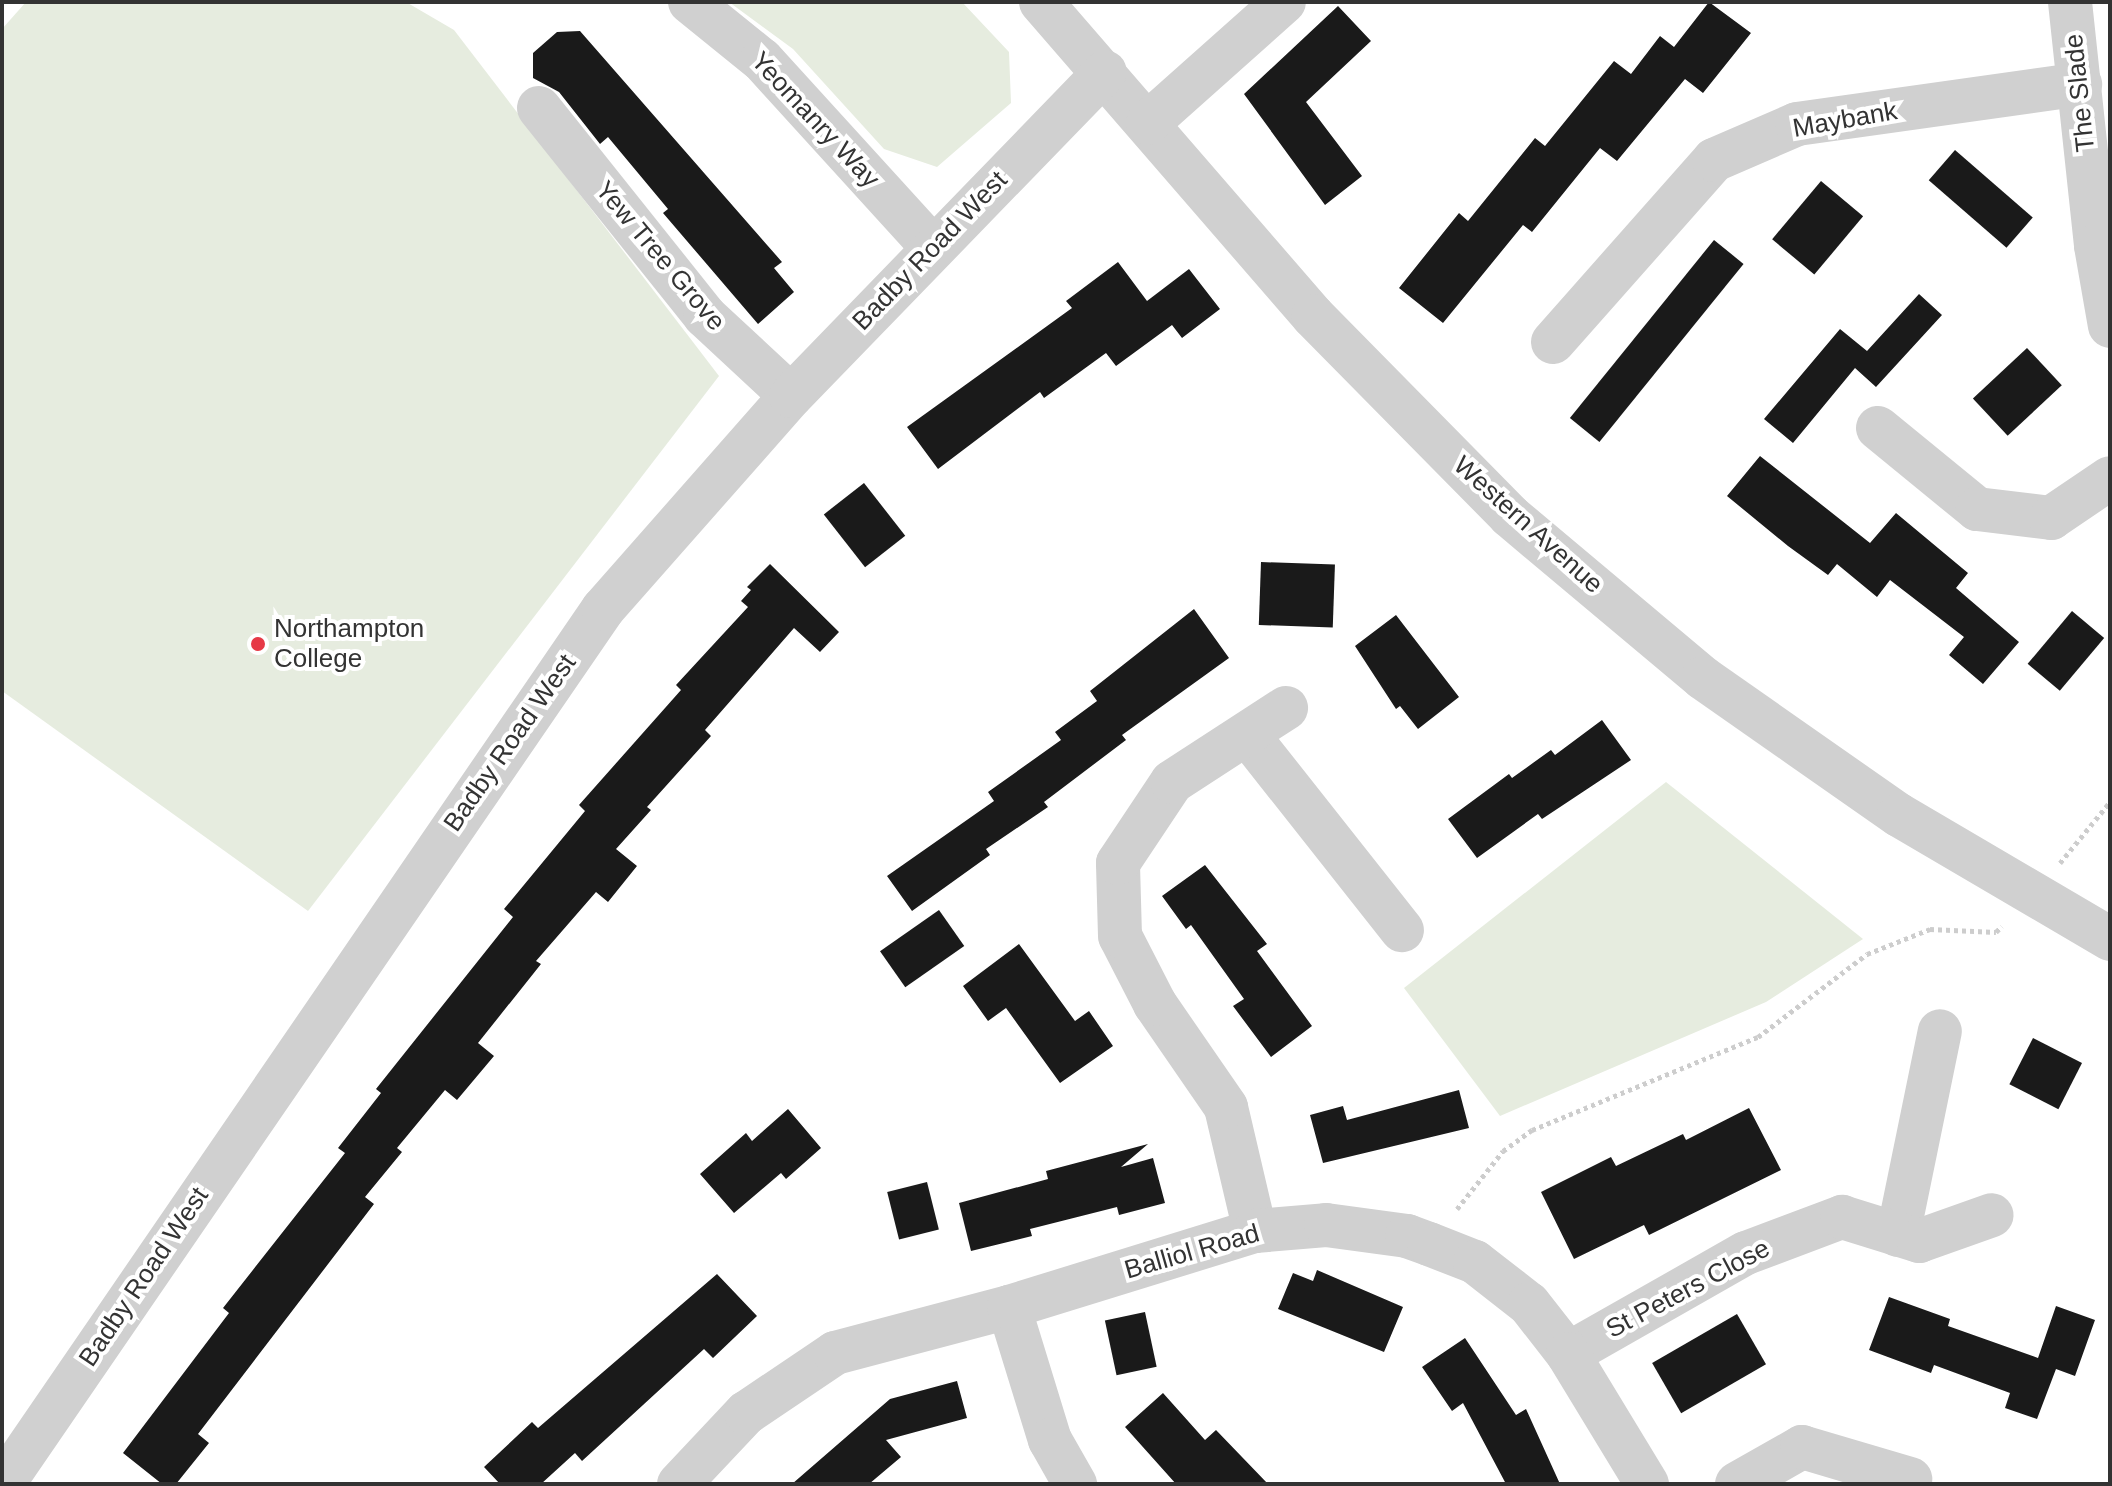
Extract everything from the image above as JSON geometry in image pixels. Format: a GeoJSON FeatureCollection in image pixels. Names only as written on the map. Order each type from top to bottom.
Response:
{"type":"FeatureCollection","features":[{"type":"Feature","properties":{"kind":"street","name":"Yeomanry Way"},"geometry":{"type":"LineString","coordinates":[[690,2],[762,60],[932,247]]}},
{"type":"Feature","properties":{"kind":"street","name":"Western Avenue"},"geometry":{"type":"LineString","coordinates":[[1041,2],[1105,72],[1313,316],[1510,516],[1703,678],[1899,815],[2110,939]]}},
{"type":"Feature","properties":{"kind":"street"},"geometry":{"type":"LineString","coordinates":[[1148,123],[1284,2]]}},
{"type":"Feature","properties":{"kind":"street","name":"The Slade"},"geometry":{"type":"LineString","coordinates":[[2070,2],[2103,245],[2110,326]]}},
{"type":"Feature","properties":{"kind":"street","name":"Badby Road West"},"geometry":{"type":"LineString","coordinates":[[10,1457],[603,609],[791,396],[932,247],[1105,72]]}},
{"type":"Feature","properties":{"kind":"street","name":"Maybank"},"geometry":{"type":"LineString","coordinates":[[1553,342],[1714,160],[1797,124],[2080,84]]}},
{"type":"Feature","properties":{"kind":"street","name":"Yew Tree Grove"},"geometry":{"type":"LineString","coordinates":[[539,108],[705,316],[791,396]]}},
{"type":"Feature","properties":{"kind":"street"},"geometry":{"type":"LineString","coordinates":[[1878,428],[1977,509],[2051,518],[2110,478]]}},
{"type":"Feature","properties":{"kind":"street"},"geometry":{"type":"LineString","coordinates":[[1255,1231],[1226,1107],[1155,1004],[1120,936],[1118,863],[1172,782],[1286,708]]}},
{"type":"Feature","properties":{"kind":"street"},"geometry":{"type":"LineString","coordinates":[[1247,734],[1402,930]]}},
{"type":"Feature","properties":{"kind":"street"},"geometry":{"type":"LineString","coordinates":[[1898,1235],[1940,1031]]}},
{"type":"Feature","properties":{"kind":"street","name":"St Peters Close"},"geometry":{"type":"LineString","coordinates":[[1568,1354],[1746,1253],[1842,1217],[1919,1241],[1992,1215]]}},
{"type":"Feature","properties":{"kind":"street","name":"Balliol Road"},"geometry":{"type":"LineString","coordinates":[[679,1484],[746,1413],[835,1353],[1009,1307],[1255,1231],[1326,1225],[1407,1236],[1429,1244],[1475,1262],[1529,1304],[1568,1354],[1647,1484]]}},
{"type":"Feature","properties":{"kind":"street"},"geometry":{"type":"LineString","coordinates":[[1009,1307],[1050,1440],[1075,1484]]}},
{"type":"Feature","properties":{"kind":"street"},"geometry":{"type":"LineString","coordinates":[[1737,1484],[1802,1447],[1910,1479]]}},
{"type":"Feature","properties":{"kind":"path"},"geometry":{"type":"LineString","coordinates":[[1429,1244],[1503,1151],[1532,1130],[1758,1037],[1867,954],[1930,929],[1996,932],[2034,895],[2110,802]]}},
{"type":"Feature","properties":{"kind":"shaded area","name":"Northampton College"},"geometry":{"type":"Polygon","coordinates":[[[26,2],[406,2],[454,30],[719,376],[308,911],[2,691],[2,29],[26,2]]]}},
{"type":"Feature","properties":{"kind":"shaded area"},"geometry":{"type":"Polygon","coordinates":[[[729,2],[962,2],[1009,52],[1011,103],[937,167],[884,149],[793,49],[729,2]]]}},
{"type":"Feature","properties":{"kind":"shaded area"},"geometry":{"type":"Polygon","coordinates":[[[1666,782],[1863,939],[1766,1002],[1500,1116],[1404,988],[1666,782]]]}},
{"type":"Feature","properties":{"kind":"building"},"geometry":{"type":"Polygon","coordinates":[[[1709,2],[1751,33],[1703,93],[1685,79],[1617,161],[1600,148],[1532,232],[1523,225],[1443,323],[1399,288],[1459,213],[1468,221],[1535,138],[1545,146],[1614,61],[1631,74],[1660,36],[1674,47],[1709,2]]]}},
{"type":"Feature","properties":{"kind":"building"},"geometry":{"type":"Polygon","coordinates":[[[1338,6],[1371,41],[1306,102],[1362,176],[1325,205],[1244,94],[1338,6]]]}},
{"type":"Feature","properties":{"kind":"building"},"geometry":{"type":"Polygon","coordinates":[[[580,31],[782,262],[774,268],[794,292],[758,324],[663,213],[668,209],[608,137],[600,144],[559,92],[533,78],[533,53],[557,32],[580,31]]]}},
{"type":"Feature","properties":{"kind":"building"},"geometry":{"type":"Polygon","coordinates":[[[1955,150],[2033,218],[2006,248],[1929,180],[1955,150]]]}},
{"type":"Feature","properties":{"kind":"building"},"geometry":{"type":"Polygon","coordinates":[[[1821,181],[1863,216],[1814,275],[1772,239],[1821,181]]]}},
{"type":"Feature","properties":{"kind":"building"},"geometry":{"type":"Polygon","coordinates":[[[1714,240],[1744,264],[1599,442],[1570,418],[1714,240]]]}},
{"type":"Feature","properties":{"kind":"building"},"geometry":{"type":"Polygon","coordinates":[[[1118,262],[1147,301],[1189,269],[1220,309],[1182,338],[1172,325],[1116,366],[1106,353],[1044,398],[1040,392],[938,469],[907,427],[1072,308],[1066,301],[1118,262]]]}},
{"type":"Feature","properties":{"kind":"building"},"geometry":{"type":"Polygon","coordinates":[[[1919,294],[1942,315],[1876,387],[1855,368],[1793,443],[1764,419],[1840,329],[1867,351],[1919,294]]]}},
{"type":"Feature","properties":{"kind":"building"},"geometry":{"type":"Polygon","coordinates":[[[2027,348],[2062,385],[2008,436],[1973,398],[2027,348]]]}},
{"type":"Feature","properties":{"kind":"building"},"geometry":{"type":"Polygon","coordinates":[[[1760,456],[1870,543],[1896,513],[1968,573],[1956,588],[2019,642],[1983,684],[1949,655],[1964,637],[1890,580],[1877,597],[1837,564],[1828,575],[1727,496],[1760,456]]]}},
{"type":"Feature","properties":{"kind":"building"},"geometry":{"type":"Polygon","coordinates":[[[864,483],[905,536],[865,567],[824,514],[864,483]]]}},
{"type":"Feature","properties":{"kind":"building"},"geometry":{"type":"Polygon","coordinates":[[[1261,562],[1335,565],[1333,628],[1259,625],[1261,562]]]}},
{"type":"Feature","properties":{"kind":"building"},"geometry":{"type":"Polygon","coordinates":[[[770,564],[839,632],[820,652],[794,628],[705,730],[711,736],[647,807],[651,810],[616,849],[637,866],[608,902],[596,892],[536,961],[541,964],[478,1043],[494,1056],[457,1100],[445,1090],[397,1148],[402,1152],[365,1197],[374,1204],[198,1434],[209,1443],[176,1484],[162,1484],[123,1453],[229,1313],[223,1308],[345,1153],[338,1148],[381,1093],[376,1089],[513,917],[504,909],[585,811],[579,805],[681,690],[676,685],[748,607],[741,601],[751,590],[747,587],[770,564]]]}},
{"type":"Feature","properties":{"kind":"building"},"geometry":{"type":"Polygon","coordinates":[[[1194,609],[1229,658],[1122,735],[1126,740],[1044,802],[1048,807],[986,849],[990,855],[912,911],[887,876],[994,801],[988,792],[1061,740],[1055,732],[1097,701],[1090,691],[1194,609]]]}},
{"type":"Feature","properties":{"kind":"building"},"geometry":{"type":"Polygon","coordinates":[[[2072,611],[2104,638],[2060,691],[2028,664],[2072,611]]]}},
{"type":"Feature","properties":{"kind":"building"},"geometry":{"type":"Polygon","coordinates":[[[1396,615],[1459,697],[1418,729],[1400,706],[1396,709],[1355,646],[1396,615]]]}},
{"type":"Feature","properties":{"kind":"building"},"geometry":{"type":"Polygon","coordinates":[[[1602,720],[1631,760],[1542,819],[1538,814],[1477,858],[1448,819],[1509,774],[1512,778],[1551,750],[1555,755],[1602,720]]]}},
{"type":"Feature","properties":{"kind":"building"},"geometry":{"type":"Polygon","coordinates":[[[1205,865],[1267,944],[1257,951],[1312,1026],[1271,1057],[1233,1006],[1244,999],[1191,925],[1186,929],[1162,896],[1205,865]]]}},
{"type":"Feature","properties":{"kind":"building"},"geometry":{"type":"Polygon","coordinates":[[[939,910],[964,946],[905,987],[880,951],[939,910]]]}},
{"type":"Feature","properties":{"kind":"building"},"geometry":{"type":"Polygon","coordinates":[[[1019,944],[1075,1021],[1089,1011],[1113,1046],[1060,1083],[1006,1008],[988,1021],[963,986],[1019,944]]]}},
{"type":"Feature","properties":{"kind":"building"},"geometry":{"type":"Polygon","coordinates":[[[2033,1038],[2082,1063],[2058,1109],[2009,1084],[2033,1038]]]}},
{"type":"Feature","properties":{"kind":"building"},"geometry":{"type":"Polygon","coordinates":[[[1459,1090],[1469,1128],[1323,1163],[1310,1115],[1343,1106],[1347,1120],[1459,1090]]]}},
{"type":"Feature","properties":{"kind":"building"},"geometry":{"type":"Polygon","coordinates":[[[1749,1108],[1781,1170],[1649,1235],[1644,1225],[1574,1259],[1541,1192],[1611,1157],[1616,1166],[1683,1134],[1686,1140],[1749,1108]]]}},
{"type":"Feature","properties":{"kind":"building"},"geometry":{"type":"Polygon","coordinates":[[[788,1109],[821,1148],[786,1179],[781,1173],[734,1213],[700,1174],[746,1133],[752,1141],[788,1109]]]}},
{"type":"Feature","properties":{"kind":"building"},"geometry":{"type":"Polygon","coordinates":[[[1148,1144],[1121,1167],[1153,1158],[1165,1203],[1119,1215],[1117,1207],[1030,1229],[1032,1236],[971,1251],[959,1203],[1048,1179],[1046,1171],[1148,1144]]]}},
{"type":"Feature","properties":{"kind":"building"},"geometry":{"type":"Polygon","coordinates":[[[927,1182],[939,1230],[899,1239],[887,1192],[927,1182]]]}},
{"type":"Feature","properties":{"kind":"building"},"geometry":{"type":"Polygon","coordinates":[[[1317,1270],[1403,1307],[1384,1352],[1278,1309],[1293,1273],[1313,1281],[1317,1270]]]}},
{"type":"Feature","properties":{"kind":"building"},"geometry":{"type":"Polygon","coordinates":[[[717,1274],[757,1316],[713,1358],[704,1349],[582,1461],[575,1453],[541,1484],[500,1484],[484,1467],[532,1422],[538,1428],[717,1274]]]}},
{"type":"Feature","properties":{"kind":"building"},"geometry":{"type":"Polygon","coordinates":[[[1889,1297],[1950,1319],[1948,1326],[2038,1358],[2056,1306],[2095,1320],[2075,1376],[2056,1369],[2037,1419],[2005,1408],[2010,1393],[1934,1365],[1931,1373],[1869,1350],[1889,1297]]]}},
{"type":"Feature","properties":{"kind":"building"},"geometry":{"type":"Polygon","coordinates":[[[1145,1312],[1157,1367],[1117,1375],[1105,1321],[1145,1312]]]}},
{"type":"Feature","properties":{"kind":"building"},"geometry":{"type":"Polygon","coordinates":[[[1737,1314],[1766,1364],[1681,1413],[1652,1363],[1737,1314]]]}},
{"type":"Feature","properties":{"kind":"building"},"geometry":{"type":"Polygon","coordinates":[[[1465,1338],[1516,1415],[1526,1409],[1560,1484],[1506,1484],[1463,1403],[1452,1411],[1422,1367],[1465,1338]]]}},
{"type":"Feature","properties":{"kind":"building"},"geometry":{"type":"Polygon","coordinates":[[[957,1381],[967,1418],[886,1440],[901,1457],[869,1484],[792,1484],[890,1399],[957,1381]]]}},
{"type":"Feature","properties":{"kind":"building"},"geometry":{"type":"Polygon","coordinates":[[[1163,1393],[1205,1440],[1216,1430],[1268,1484],[1176,1484],[1125,1427],[1163,1393]]]}},
{"type":"Feature","properties":{"kind":"place","name":"Northampton College"},"geometry":{"type":"Point","coordinates":[258,644]}}]}
